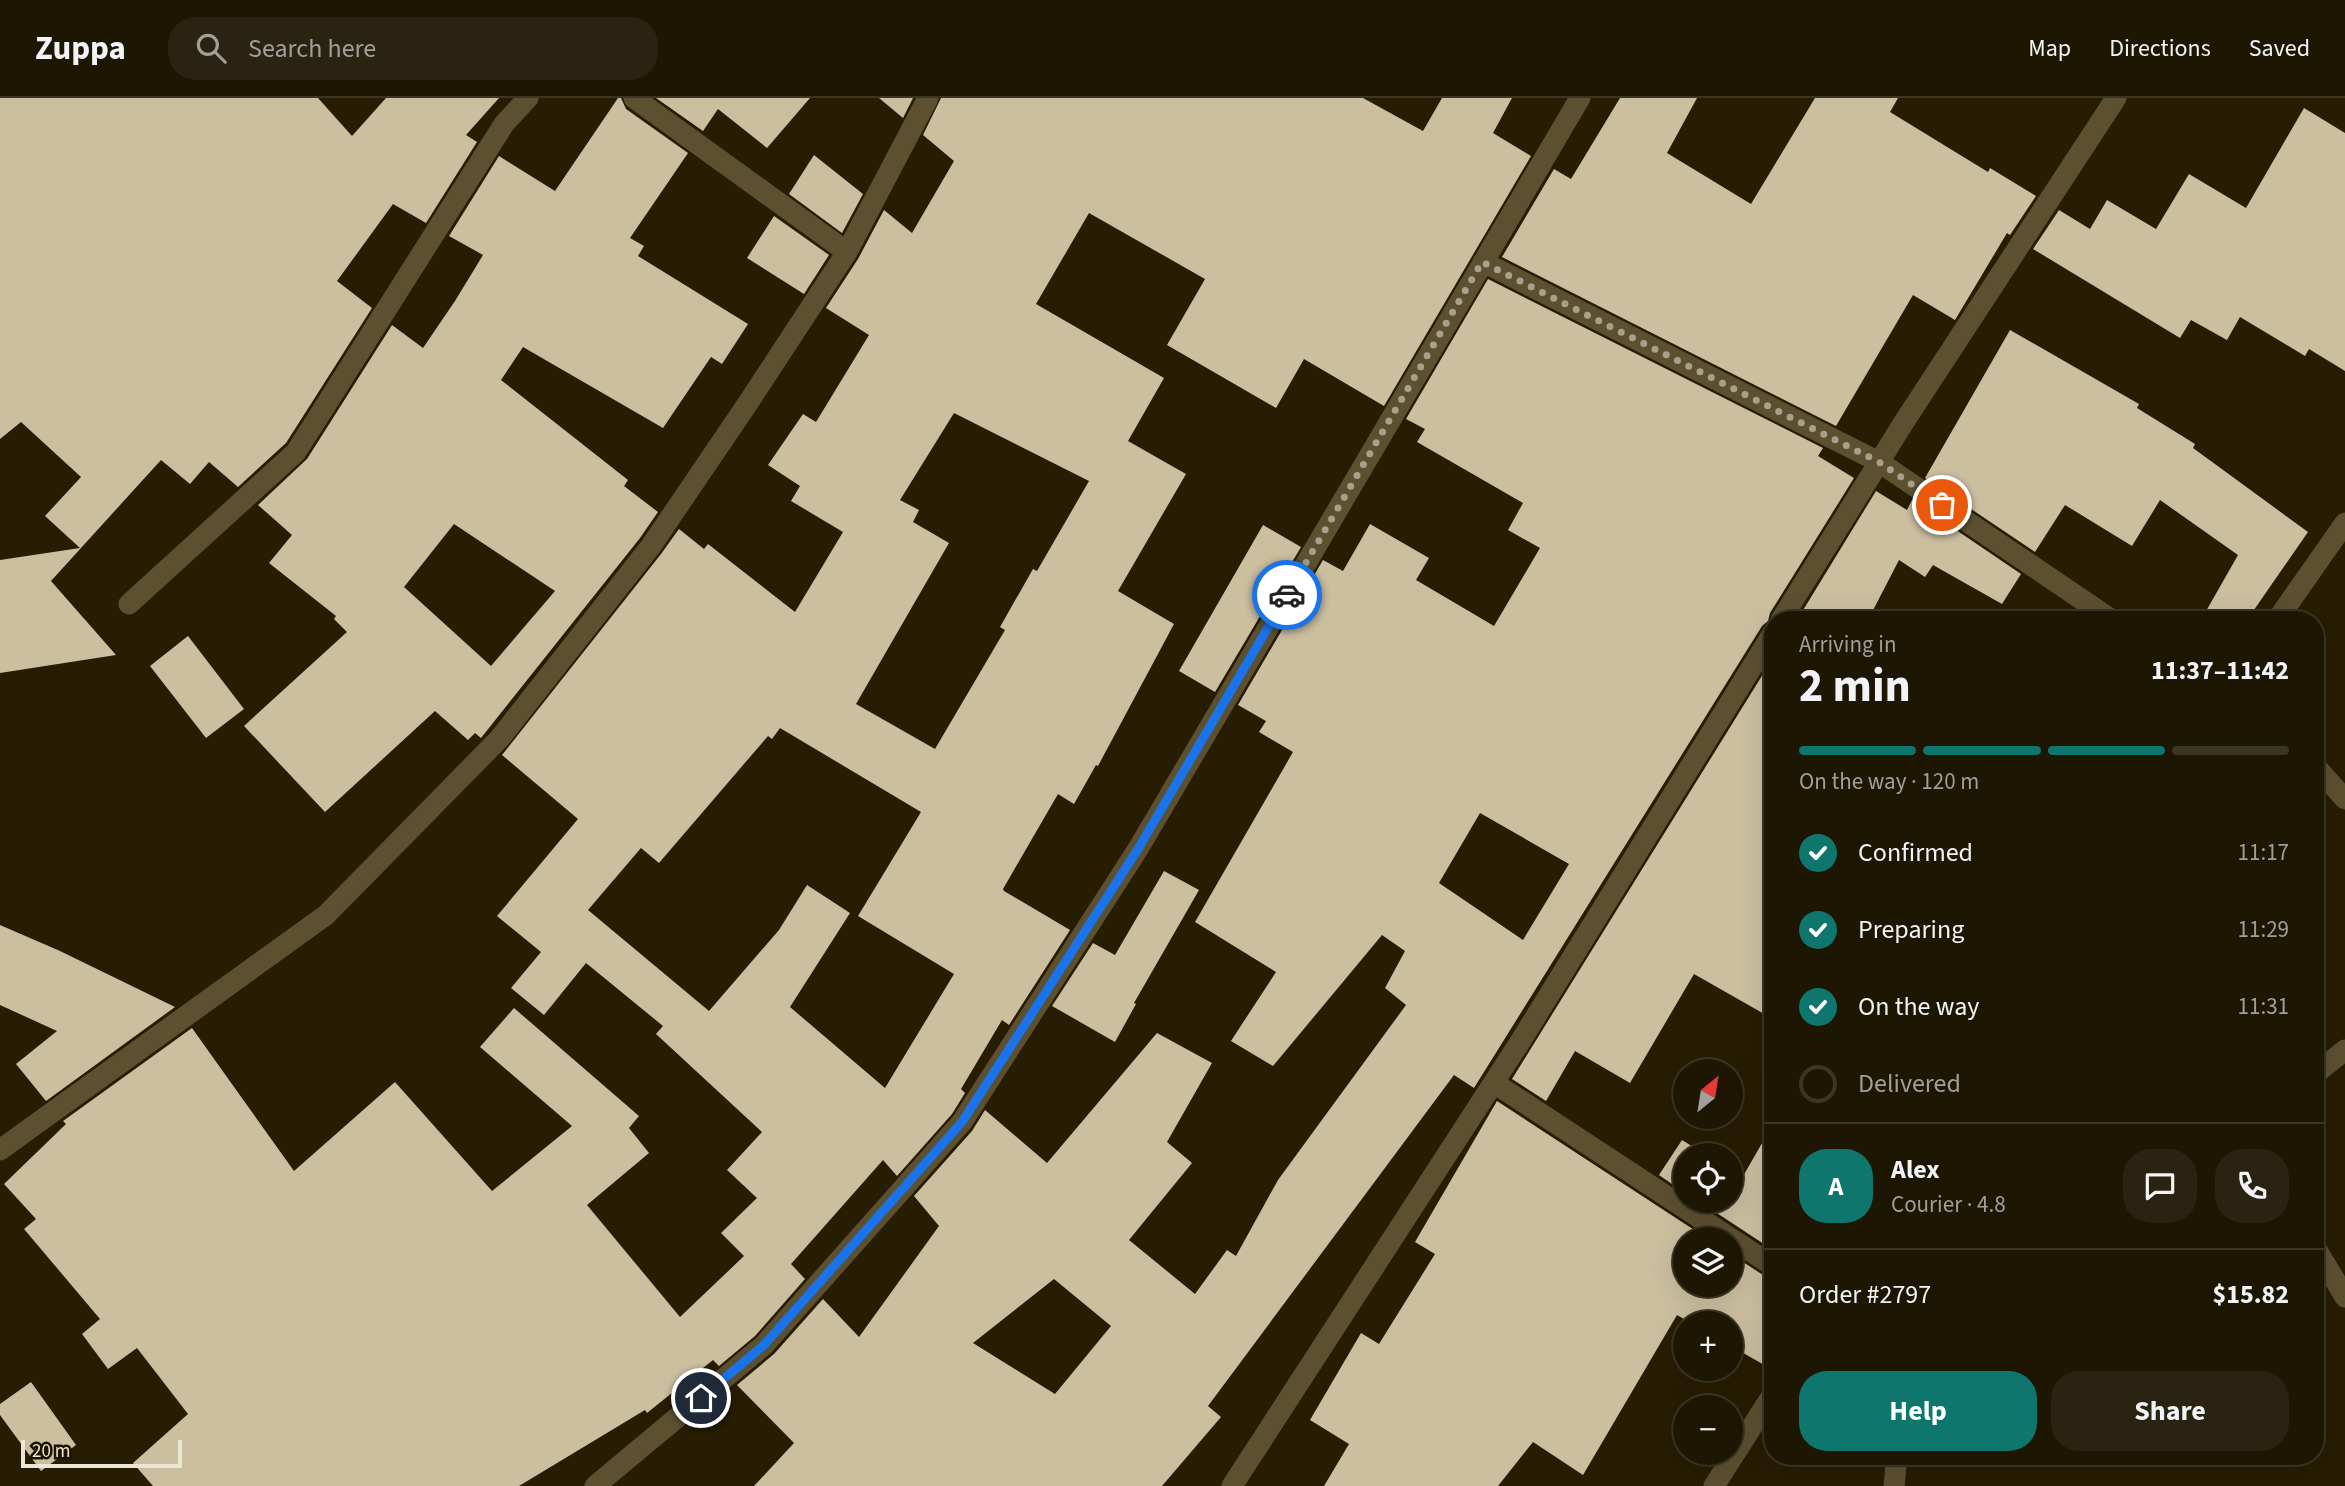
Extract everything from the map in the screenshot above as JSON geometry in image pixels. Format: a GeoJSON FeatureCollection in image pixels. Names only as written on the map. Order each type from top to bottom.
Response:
{"type":"FeatureCollection","features":[{"type":"Feature","properties":{"kind":"street"},"geometry":{"type":"LineString","coordinates":[[130,604],[296,452],[504,124],[528,98]]}},
{"type":"Feature","properties":{"kind":"street"},"geometry":{"type":"LineString","coordinates":[[634,98],[847,252]]}},
{"type":"Feature","properties":{"kind":"street"},"geometry":{"type":"LineString","coordinates":[[0,1150],[326,915],[500,738],[651,546],[847,252],[928,98]]}},
{"type":"Feature","properties":{"kind":"street"},"geometry":{"type":"LineString","coordinates":[[595,1486],[764,1345],[962,1122],[1138,849],[1580,98]]}},
{"type":"Feature","properties":{"kind":"street"},"geometry":{"type":"LineString","coordinates":[[1787,611],[1879,462],[2116,98]]}},
{"type":"Feature","properties":{"kind":"street"},"geometry":{"type":"LineString","coordinates":[[1482,262],[1879,462],[2099,611]]}},
{"type":"Feature","properties":{"kind":"street"},"geometry":{"type":"LineString","coordinates":[[2283,611],[2345,523]]}},
{"type":"Feature","properties":{"kind":"street"},"geometry":{"type":"LineString","coordinates":[[1232,1486],[1494,1083],[1764,648]]}},
{"type":"Feature","properties":{"kind":"street"},"geometry":{"type":"LineString","coordinates":[[2324,776],[2345,799]]}},
{"type":"Feature","properties":{"kind":"street"},"geometry":{"type":"LineString","coordinates":[[2324,1067],[2345,1050]]}},
{"type":"Feature","properties":{"kind":"street"},"geometry":{"type":"LineString","coordinates":[[1494,1083],[1764,1260]]}},
{"type":"Feature","properties":{"kind":"street"},"geometry":{"type":"LineString","coordinates":[[2324,1262],[2345,1297]]}},
{"type":"Feature","properties":{"kind":"street"},"geometry":{"type":"LineString","coordinates":[[1714,1486],[1764,1408]]}},
{"type":"Feature","properties":{"kind":"street"},"geometry":{"type":"LineString","coordinates":[[1894,1486],[1896,1465]]}},
{"type":"Feature","properties":{"kind":"building"},"geometry":{"type":"Polygon","coordinates":[[[0,98],[318,98],[352,136],[386,98],[499,98],[466,135],[477,142],[426,223],[393,204],[337,281],[372,308],[286,443],[238,487],[209,462],[190,484],[161,460],[51,581],[116,655],[0,673],[0,560],[80,548],[45,516],[81,477],[21,422],[0,439],[0,98]]]}},
{"type":"Feature","properties":{"kind":"building"},"geometry":{"type":"Polygon","coordinates":[[[618,98],[621,98],[626,109],[688,153],[630,238],[644,246],[638,256],[748,324],[722,364],[711,357],[663,428],[523,347],[501,380],[628,480],[624,486],[658,512],[481,738],[475,733],[468,740],[435,711],[325,812],[244,726],[347,632],[334,619],[336,616],[269,563],[292,535],[258,505],[307,459],[392,325],[423,348],[483,255],[449,236],[499,156],[555,191],[618,98]],[[454,524],[404,587],[491,666],[555,591],[454,524]]]}},
{"type":"Feature","properties":{"kind":"building"},"geometry":{"type":"Polygon","coordinates":[[[656,98],[810,98],[767,148],[718,109],[703,131],[656,98]]]}},
{"type":"Feature","properties":{"kind":"building"},"geometry":{"type":"Polygon","coordinates":[[[879,98],[913,98],[903,118],[879,98]]]}},
{"type":"Feature","properties":{"kind":"building"},"geometry":{"type":"Polygon","coordinates":[[[941,98],[1363,98],[1423,131],[1442,98],[1512,98],[1493,133],[1531,156],[1384,406],[1304,359],[1276,408],[1167,345],[1205,279],[1089,213],[1036,304],[1164,378],[1128,441],[1186,474],[1118,591],[1174,624],[1098,766],[1096,765],[1074,804],[1058,794],[1003,889],[1070,930],[1009,1025],[1002,1020],[961,1089],[965,1093],[952,1114],[897,1176],[883,1160],[791,1264],[805,1279],[755,1336],[719,1366],[713,1360],[647,1413],[645,1410],[519,1486],[153,1486],[133,1463],[188,1414],[137,1348],[108,1369],[82,1334],[100,1319],[24,1229],[36,1219],[4,1184],[66,1124],[63,1121],[192,1028],[294,1171],[395,1082],[492,1191],[572,1126],[480,1047],[514,1008],[639,1116],[629,1128],[649,1153],[587,1205],[680,1317],[744,1256],[721,1233],[757,1198],[727,1170],[762,1132],[656,1034],[663,1026],[586,963],[544,1015],[511,988],[541,952],[497,916],[578,819],[502,755],[679,529],[704,549],[708,544],[795,612],[843,532],[791,501],[800,486],[768,465],[803,414],[816,422],[869,335],[826,308],[858,259],[884,210],[912,233],[954,161],[923,135],[941,98]],[[954,413],[900,500],[919,510],[913,522],[949,543],[856,704],[935,749],[1005,630],[1000,627],[1033,569],[1037,571],[1089,481],[954,413]],[[780,728],[772,739],[768,736],[659,863],[641,848],[588,910],[709,1011],[779,930],[807,885],[850,913],[790,1007],[885,1088],[954,974],[858,916],[921,812],[780,728]]]}},
{"type":"Feature","properties":{"kind":"building"},"geometry":{"type":"Polygon","coordinates":[[[1620,98],[1697,98],[1667,153],[1751,204],[1815,98],[1898,98],[1890,112],[1988,172],[1990,168],[2036,196],[2010,235],[2007,233],[1955,320],[1913,295],[1836,426],[1502,257],[1554,169],[1571,179],[1620,98]]]}},
{"type":"Feature","properties":{"kind":"building"},"geometry":{"type":"Polygon","coordinates":[[[2304,108],[2345,133],[2345,371],[2309,349],[2305,356],[2240,317],[2227,340],[2191,320],[2180,338],[2033,249],[2059,210],[2090,229],[2107,200],[2156,229],[2189,174],[2246,208],[2304,108]]]}},
{"type":"Feature","properties":{"kind":"building"},"geometry":{"type":"Polygon","coordinates":[[[814,155],[863,194],[842,233],[789,194],[814,155]]]}},
{"type":"Feature","properties":{"kind":"building"},"geometry":{"type":"Polygon","coordinates":[[[774,216],[829,255],[804,294],[747,258],[774,216]]]}},
{"type":"Feature","properties":{"kind":"building"},"geometry":{"type":"Polygon","coordinates":[[[1488,279],[1823,448],[1818,456],[1854,478],[1771,611],[1764,611],[1764,624],[1474,1088],[1454,1075],[1208,1406],[1221,1417],[1162,1486],[754,1486],[794,1443],[737,1385],[774,1354],[823,1299],[859,1337],[939,1226],[914,1196],[972,1131],[985,1110],[1047,1163],[1157,1033],[1212,1063],[1167,1142],[1192,1163],[1129,1240],[1195,1294],[1227,1250],[1236,1256],[1278,1180],[1406,1005],[1385,988],[1405,951],[1382,935],[1273,1066],[1231,1041],[1276,972],[1195,922],[1293,752],[1259,732],[1266,721],[1238,705],[1323,560],[1343,571],[1370,524],[1429,558],[1416,580],[1494,626],[1540,548],[1508,530],[1523,503],[1417,442],[1425,429],[1406,419],[1488,279]],[[1480,813],[1439,883],[1523,940],[1569,864],[1480,813]],[[1054,1279],[973,1343],[1055,1394],[1111,1326],[1054,1279]]]}},
{"type":"Feature","properties":{"kind":"building"},"geometry":{"type":"Polygon","coordinates":[[[2010,330],[2139,404],[2137,408],[2195,444],[2193,448],[2308,532],[2253,611],[2206,611],[2238,555],[2160,500],[2132,546],[2065,505],[2035,552],[1925,478],[2010,330]]]}},
{"type":"Feature","properties":{"kind":"building"},"geometry":{"type":"Polygon","coordinates":[[[1876,491],[1907,510],[1912,500],[2021,574],[2002,604],[1933,565],[1925,577],[1899,560],[1873,611],[1803,611],[1876,491]]]}},
{"type":"Feature","properties":{"kind":"building"},"geometry":{"type":"Polygon","coordinates":[[[1263,525],[1301,547],[1215,692],[1179,671],[1263,525]]]}},
{"type":"Feature","properties":{"kind":"building"},"geometry":{"type":"Polygon","coordinates":[[[188,636],[244,709],[206,738],[150,666],[188,636]]]}},
{"type":"Feature","properties":{"kind":"building"},"geometry":{"type":"Polygon","coordinates":[[[1764,673],[1764,1014],[1694,974],[1630,1083],[1575,1051],[1546,1101],[1512,1079],[1764,673]]]}},
{"type":"Feature","properties":{"kind":"building"},"geometry":{"type":"Polygon","coordinates":[[[1164,871],[1199,890],[1134,1003],[1136,1004],[1115,1042],[1052,1006],[1093,943],[1115,955],[1164,871]]]}},
{"type":"Feature","properties":{"kind":"building"},"geometry":{"type":"Polygon","coordinates":[[[0,925],[175,1007],[46,1101],[16,1064],[57,1031],[0,1005],[0,925]]]}},
{"type":"Feature","properties":{"kind":"building"},"geometry":{"type":"Polygon","coordinates":[[[1497,1101],[1690,1227],[1673,1227],[1673,1297],[1743,1297],[1743,1262],[1764,1276],[1764,1365],[1743,1353],[1743,1311],[1673,1311],[1673,1322],[1583,1475],[1533,1442],[1498,1486],[1324,1486],[1349,1444],[1310,1420],[1361,1333],[1379,1344],[1435,1254],[1415,1242],[1497,1101]]]}},
{"type":"Feature","properties":{"kind":"building"},"geometry":{"type":"Polygon","coordinates":[[[1764,1140],[1764,1244],[1743,1230],[1743,1227],[1738,1227],[1717,1213],[1743,1213],[1743,1176],[1764,1140]]]}},
{"type":"Feature","properties":{"kind":"building"},"geometry":{"type":"Polygon","coordinates":[[[1673,1154],[1673,1185],[1659,1175],[1673,1154]]]}},
{"type":"Feature","properties":{"kind":"building"},"geometry":{"type":"Polygon","coordinates":[[[31,1382],[76,1445],[41,1471],[0,1415],[0,1404],[31,1382]]]}},
{"type":"Feature","properties":{"kind":"way so far"},"geometry":{"type":"LineString","coordinates":[[1287,595],[1482,262],[1879,462],[1942,505]]}},
{"type":"Feature","properties":{"kind":"route"},"geometry":{"type":"LineString","coordinates":[[701,1398],[764,1345],[962,1122],[1138,849],[1287,595]]}}]}
